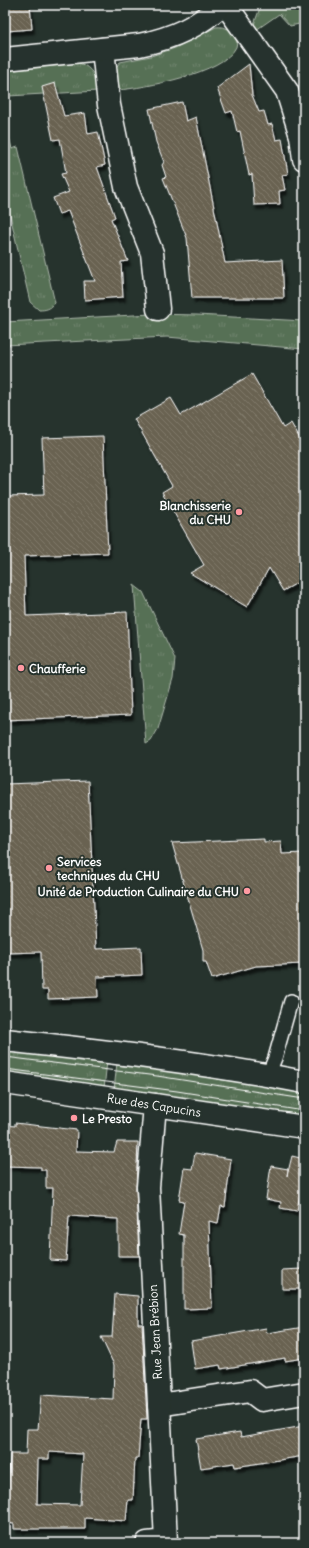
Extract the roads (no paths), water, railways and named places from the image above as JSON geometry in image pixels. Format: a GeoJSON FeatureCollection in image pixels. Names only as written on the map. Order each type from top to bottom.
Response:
{"type":"FeatureCollection","features":[{"type":"Feature","properties":{"kind":"street"},"geometry":{"type":"LineString","coordinates":[[5,59],[139,45],[169,37],[202,20],[221,5]]}},
{"type":"Feature","properties":{"kind":"street"},"geometry":{"type":"LineString","coordinates":[[226,5],[287,91],[301,136],[304,159]]}},
{"type":"Feature","properties":{"kind":"street"},"geometry":{"type":"LineString","coordinates":[[102,49],[109,105],[126,187],[152,253],[158,309]]}},
{"type":"Feature","properties":{"kind":"street"},"geometry":{"type":"LineString","coordinates":[[5,1040],[81,1048],[268,1075],[304,1082]]}},
{"type":"Feature","properties":{"kind":"street","name":"Rue des Capucins"},"geometry":{"type":"LineString","coordinates":[[5,1083],[304,1127]]}},
{"type":"Feature","properties":{"kind":"street","name":"Rue Jean Brébion"},"geometry":{"type":"LineString","coordinates":[[147,1543],[166,1541],[148,1187],[155,1105]]}},
{"type":"Feature","properties":{"kind":"street"},"geometry":{"type":"LineString","coordinates":[[159,1405],[250,1391],[262,1400],[304,1393]]}},
{"type":"Feature","properties":{"kind":"lane"},"geometry":{"type":"LineString","coordinates":[[268,1075],[275,1058],[291,1002]]}},
{"type":"Feature","properties":{"kind":"tram line"},"geometry":{"type":"LineString","coordinates":[[5,1057],[157,1076],[304,1099]]}},
{"type":"Feature","properties":{"kind":"tram line"},"geometry":{"type":"LineString","coordinates":[[5,1069],[177,1091],[304,1111]]}},
{"type":"Feature","properties":{"kind":"place","name":"Blanchisserie du CHU"},"geometry":{"type":"Point","coordinates":[239,512]}},
{"type":"Feature","properties":{"kind":"place","name":"Chaufferie"},"geometry":{"type":"Point","coordinates":[21,668]}},
{"type":"Feature","properties":{"kind":"place","name":"Services techniques du CHU"},"geometry":{"type":"Point","coordinates":[49,868]}},
{"type":"Feature","properties":{"kind":"place","name":"Unité de Production Culinaire du CHU"},"geometry":{"type":"Point","coordinates":[247,891]}},
{"type":"Feature","properties":{"kind":"place","name":"Le Presto"},"geometry":{"type":"Point","coordinates":[74,1118]}}]}
